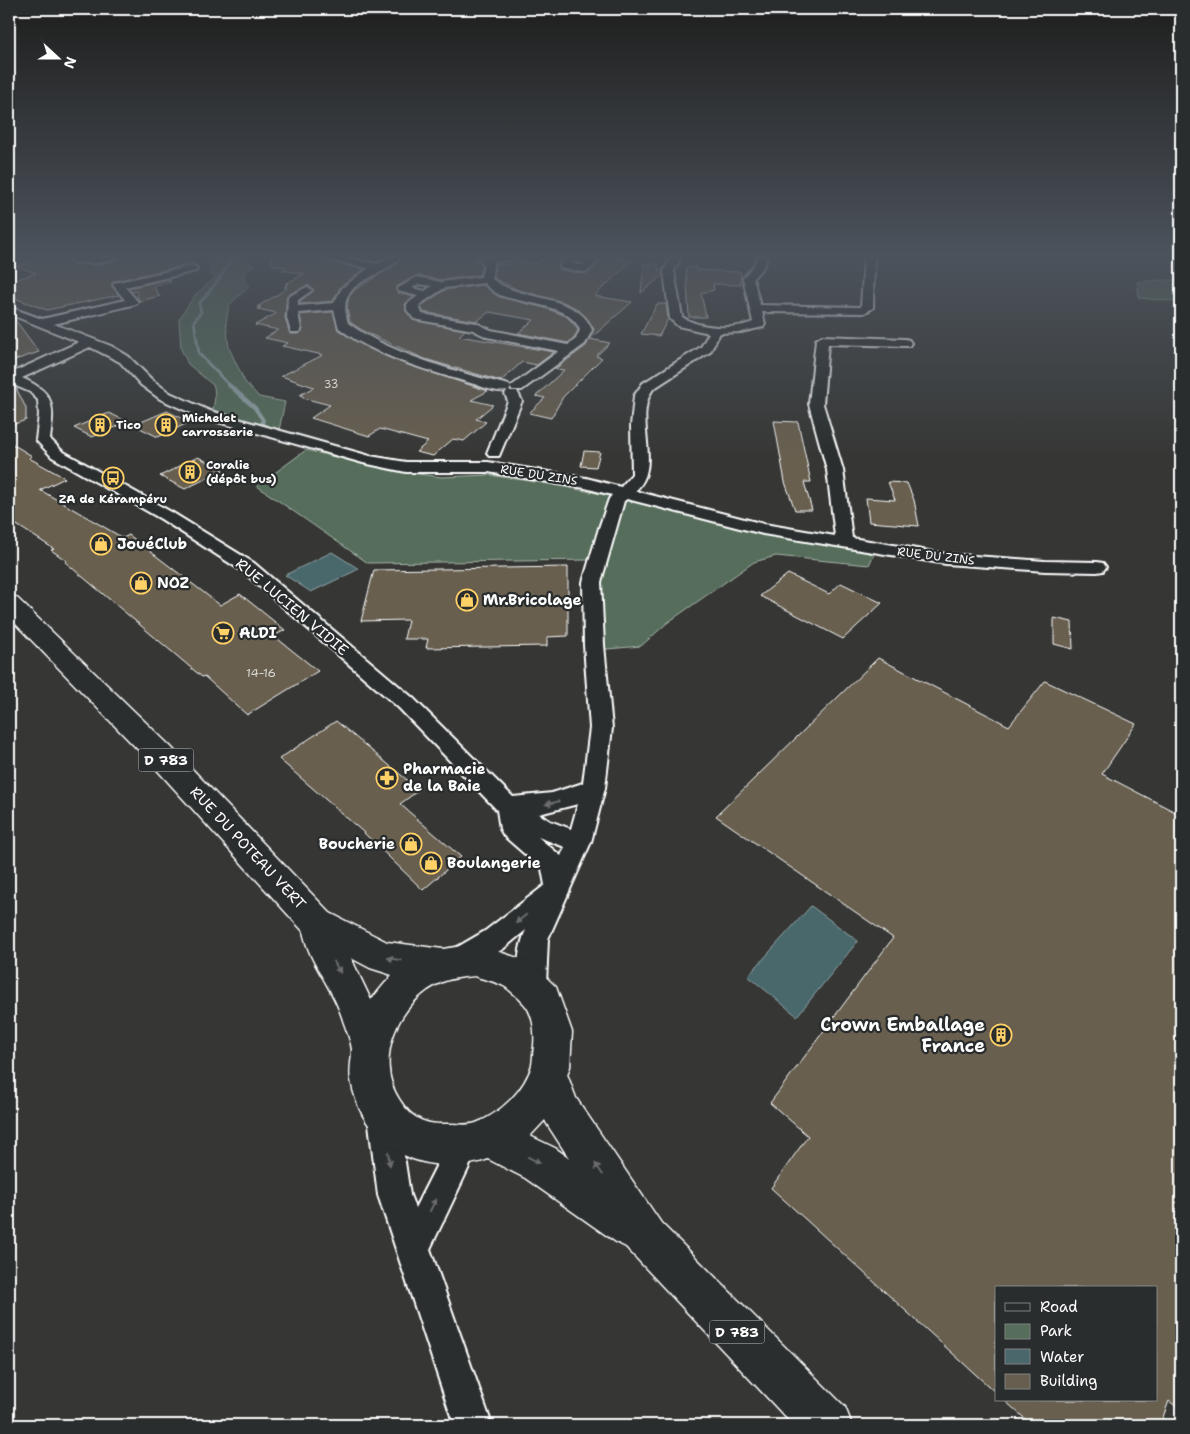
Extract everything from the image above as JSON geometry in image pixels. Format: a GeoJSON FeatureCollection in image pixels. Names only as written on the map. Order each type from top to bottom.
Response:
{"type":"FeatureCollection","features":[{"type":"Feature","properties":{"kind":"main road","name":"RUE DU POTEAU VERT"},"geometry":{"type":"LineString","coordinates":[[11,608],[160,754],[318,924],[382,957],[396,960],[451,963],[475,960],[498,965],[520,974],[532,984]]}},
{"type":"Feature","properties":{"kind":"main road","name":"RUE DU POTEAU VERT"},"geometry":{"type":"LineString","coordinates":[[318,924],[323,946],[346,984],[359,1014],[370,1048]]}},
{"type":"Feature","properties":{"kind":"main road"},"geometry":{"type":"LineString","coordinates":[[451,963],[425,972],[395,996],[375,1030],[370,1048],[369,1070],[373,1091],[382,1111],[397,1127],[417,1140],[431,1145],[477,1142],[520,1120],[542,1092],[549,1077],[554,1051],[553,1026],[545,1003],[532,984]]}},
{"type":"Feature","properties":{"kind":"main road","name":"D 783"},"geometry":{"type":"LineString","coordinates":[[549,1077],[561,1110],[646,1238]]}},
{"type":"Feature","properties":{"kind":"main road","name":"D 783"},"geometry":{"type":"LineString","coordinates":[[477,1142],[540,1163],[646,1238],[827,1425]]}},
{"type":"Feature","properties":{"kind":"street","name":"RUE DU ZINS"},"geometry":{"type":"LineString","coordinates":[[43,324],[107,349],[124,359],[146,382],[165,396],[205,414],[368,460],[406,467],[488,467],[586,483],[763,529],[946,559],[1045,566],[1097,567]]}},
{"type":"Feature","properties":{"kind":"street"},"geometry":{"type":"LineString","coordinates":[[293,324],[295,329]]}},
{"type":"Feature","properties":{"kind":"street"},"geometry":{"type":"LineString","coordinates":[[343,324],[359,337],[384,348],[470,379],[511,389],[570,349],[584,337],[584,324]]}},
{"type":"Feature","properties":{"kind":"street"},"geometry":{"type":"LineString","coordinates":[[458,324],[476,327],[488,333],[570,349]]}},
{"type":"Feature","properties":{"kind":"street"},"geometry":{"type":"LineString","coordinates":[[680,324],[716,330],[752,328],[759,324]]}},
{"type":"Feature","properties":{"kind":"street"},"geometry":{"type":"LineString","coordinates":[[532,984],[535,939],[579,842],[594,788],[601,728],[594,645],[592,582],[606,528],[616,499],[634,484],[640,474],[638,426],[641,396],[648,386],[706,348],[716,330]]}},
{"type":"Feature","properties":{"kind":"street"},"geometry":{"type":"LineString","coordinates":[[844,542],[835,470],[816,404],[822,340],[905,343]]}},
{"type":"Feature","properties":{"kind":"street"},"geometry":{"type":"LineString","coordinates":[[15,375],[90,342]]}},
{"type":"Feature","properties":{"kind":"street","name":"RUE LUCIEN VIDIE"},"geometry":{"type":"LineString","coordinates":[[15,375],[35,387],[44,398],[47,409],[43,440],[57,454],[167,516],[248,567],[406,703],[508,806],[542,828],[579,842]]}},
{"type":"Feature","properties":{"kind":"street"},"geometry":{"type":"LineString","coordinates":[[494,453],[515,401],[511,389]]}},
{"type":"Feature","properties":{"kind":"street"},"geometry":{"type":"LineString","coordinates":[[558,888],[553,864],[512,829],[508,806],[540,806],[569,800],[594,788]]}},
{"type":"Feature","properties":{"kind":"street"},"geometry":{"type":"LineString","coordinates":[[451,963],[494,940],[558,888]]}},
{"type":"Feature","properties":{"kind":"street"},"geometry":{"type":"LineString","coordinates":[[382,1111],[394,1195],[473,1425]]}},
{"type":"Feature","properties":{"kind":"street"},"geometry":{"type":"LineString","coordinates":[[412,1249],[477,1142]]}},
{"type":"Feature","properties":{"kind":"green space"},"geometry":{"type":"Polygon","coordinates":[[[179,324],[226,324],[229,348],[245,382],[259,397],[285,402],[279,430],[213,410],[214,386],[188,364],[181,349],[179,324]]]}},
{"type":"Feature","properties":{"kind":"green space"},"geometry":{"type":"Polygon","coordinates":[[[306,450],[393,471],[442,477],[489,475],[543,483],[612,496],[874,554],[869,565],[776,556],[754,562],[667,623],[641,646],[585,651],[584,605],[590,560],[368,563],[257,486],[306,450]]]}},
{"type":"Feature","properties":{"kind":"water"},"geometry":{"type":"Polygon","coordinates":[[[332,552],[359,569],[311,592],[285,575],[332,552]]]}},
{"type":"Feature","properties":{"kind":"water"},"geometry":{"type":"Polygon","coordinates":[[[811,906],[858,941],[797,1016],[748,976],[811,906]]]}},
{"type":"Feature","properties":{"kind":"building"},"geometry":{"type":"Polygon","coordinates":[[[9,324],[18,324],[39,352],[9,362],[9,324]]]}},
{"type":"Feature","properties":{"kind":"building"},"geometry":{"type":"Polygon","coordinates":[[[287,324],[290,334],[299,334],[303,330],[302,324],[336,324],[338,330],[368,348],[402,363],[488,391],[471,400],[493,405],[476,419],[486,422],[464,441],[453,439],[433,456],[416,452],[428,442],[380,429],[369,436],[311,418],[330,405],[303,398],[300,395],[314,387],[281,376],[323,355],[282,346],[288,343],[265,338],[278,330],[255,325],[287,324]]]}},
{"type":"Feature","properties":{"kind":"building"},"geometry":{"type":"Polygon","coordinates":[[[353,324],[433,324],[465,330],[459,336],[554,352],[537,365],[522,362],[501,381],[425,359],[365,332],[353,324]]]}},
{"type":"Feature","properties":{"kind":"building"},"geometry":{"type":"Polygon","coordinates":[[[529,324],[574,324],[578,330],[574,338],[568,343],[518,333],[529,324]]]}},
{"type":"Feature","properties":{"kind":"building"},"geometry":{"type":"Polygon","coordinates":[[[591,324],[607,324],[590,339],[610,343],[596,356],[602,358],[563,397],[551,418],[529,413],[545,398],[536,396],[564,370],[555,369],[586,346],[594,329],[591,324]]]}},
{"type":"Feature","properties":{"kind":"building"},"geometry":{"type":"Polygon","coordinates":[[[646,324],[665,324],[659,336],[641,334],[646,324]]]}},
{"type":"Feature","properties":{"kind":"building"},"geometry":{"type":"Polygon","coordinates":[[[9,385],[16,388],[26,408],[26,420],[9,426],[9,385]]]}},
{"type":"Feature","properties":{"kind":"building","name":"Michelet carrosserie"},"geometry":{"type":"Polygon","coordinates":[[[167,411],[190,422],[158,437],[134,425],[167,411]]]}},
{"type":"Feature","properties":{"kind":"building","name":"Tico"},"geometry":{"type":"Polygon","coordinates":[[[109,413],[128,422],[92,437],[74,428],[109,413]]]}},
{"type":"Feature","properties":{"kind":"building"},"geometry":{"type":"Polygon","coordinates":[[[774,421],[798,422],[811,482],[804,482],[812,510],[795,510],[785,482],[774,421]]]}},
{"type":"Feature","properties":{"kind":"building"},"geometry":{"type":"Polygon","coordinates":[[[9,442],[32,456],[29,458],[65,478],[40,490],[123,538],[129,535],[220,605],[240,594],[285,630],[274,636],[318,671],[247,715],[204,676],[202,677],[65,562],[67,561],[51,550],[54,549],[9,520],[9,442]]]}},
{"type":"Feature","properties":{"kind":"building"},"geometry":{"type":"Polygon","coordinates":[[[584,451],[600,452],[596,467],[581,466],[584,451]]]}},
{"type":"Feature","properties":{"kind":"building","name":"Coralie (dépôt bus)"},"geometry":{"type":"Polygon","coordinates":[[[198,457],[223,470],[185,489],[160,476],[198,457]]]}},
{"type":"Feature","properties":{"kind":"building"},"geometry":{"type":"Polygon","coordinates":[[[888,482],[907,483],[914,500],[919,526],[869,522],[866,498],[895,500],[888,482]]]}},
{"type":"Feature","properties":{"kind":"building","name":"Mr.Bricolage"},"geometry":{"type":"Polygon","coordinates":[[[568,567],[568,636],[547,637],[547,646],[426,648],[428,639],[404,639],[408,620],[361,621],[374,570],[568,567]]]}},
{"type":"Feature","properties":{"kind":"building"},"geometry":{"type":"Polygon","coordinates":[[[788,574],[829,594],[841,583],[882,603],[843,639],[760,596],[788,574]]]}},
{"type":"Feature","properties":{"kind":"building"},"geometry":{"type":"Polygon","coordinates":[[[1054,618],[1072,622],[1073,649],[1054,644],[1054,618]]]}},
{"type":"Feature","properties":{"kind":"building","name":"Crown Emballage France"},"geometry":{"type":"Polygon","coordinates":[[[878,658],[1009,726],[1045,681],[1136,724],[1102,774],[1181,815],[1181,1410],[1169,1401],[1160,1425],[1032,1425],[1006,1402],[1158,1402],[1158,1286],[995,1286],[995,1392],[771,1188],[808,1136],[770,1103],[893,938],[716,816],[878,658]]]}},
{"type":"Feature","properties":{"kind":"building"},"geometry":{"type":"Polygon","coordinates":[[[336,721],[419,790],[400,804],[461,857],[423,890],[363,832],[279,759],[336,721]]]}},
{"type":"Feature","properties":{"kind":"waterway"},"geometry":{"type":"LineString","coordinates":[[194,324],[199,354],[229,385]]}},
{"type":"Feature","properties":{"kind":"waterway"},"geometry":{"type":"LineString","coordinates":[[229,385],[255,408],[263,420],[261,428]]}},
{"type":"Feature","properties":{"kind":"place","name":"Tico"},"geometry":{"type":"Point","coordinates":[100,425]}},
{"type":"Feature","properties":{"kind":"place","name":"Michelet carrosserie"},"geometry":{"type":"Point","coordinates":[166,425]}},
{"type":"Feature","properties":{"kind":"place","name":"Coralie (dépôt bus)"},"geometry":{"type":"Point","coordinates":[190,472]}},
{"type":"Feature","properties":{"kind":"place","name":"ZA de Kérampéru"},"geometry":{"type":"Point","coordinates":[113,478]}},
{"type":"Feature","properties":{"kind":"place","name":"JouéClub"},"geometry":{"type":"Point","coordinates":[101,544]}},
{"type":"Feature","properties":{"kind":"place","name":"NOZ"},"geometry":{"type":"Point","coordinates":[141,583]}},
{"type":"Feature","properties":{"kind":"place","name":"Mr.Bricolage"},"geometry":{"type":"Point","coordinates":[467,600]}},
{"type":"Feature","properties":{"kind":"place","name":"ALDI"},"geometry":{"type":"Point","coordinates":[223,633]}},
{"type":"Feature","properties":{"kind":"place","name":"Pharmacie de la Baie"},"geometry":{"type":"Point","coordinates":[387,778]}},
{"type":"Feature","properties":{"kind":"place","name":"Boucherie"},"geometry":{"type":"Point","coordinates":[411,844]}},
{"type":"Feature","properties":{"kind":"place","name":"Boulangerie"},"geometry":{"type":"Point","coordinates":[431,863]}},
{"type":"Feature","properties":{"kind":"place","name":"Crown Emballage France"},"geometry":{"type":"Point","coordinates":[1001,1035]}}]}
